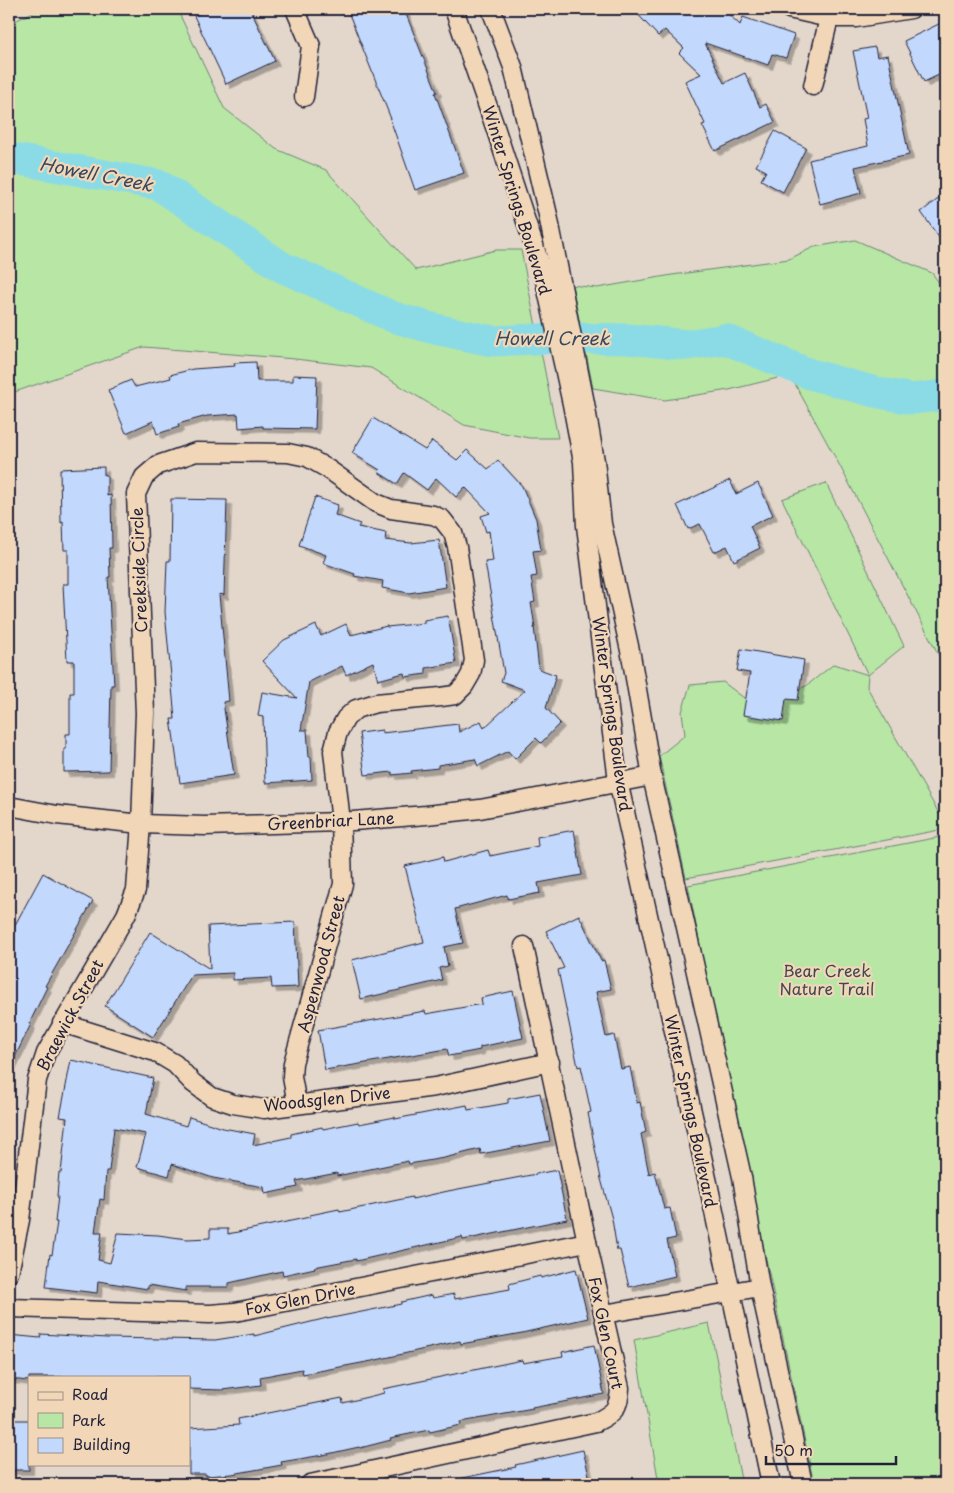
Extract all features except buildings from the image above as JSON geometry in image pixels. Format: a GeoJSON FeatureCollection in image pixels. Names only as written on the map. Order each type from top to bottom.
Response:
{"type":"FeatureCollection","features":[{"type":"Feature","properties":{"kind":"street"},"geometry":{"type":"LineString","coordinates":[[294,9],[311,46],[304,97]]}},
{"type":"Feature","properties":{"kind":"street","name":"Winter Springs Boulevard"},"geometry":{"type":"LineString","coordinates":[[454,9],[564,335]]}},
{"type":"Feature","properties":{"kind":"street","name":"Winter Springs Boulevard"},"geometry":{"type":"LineString","coordinates":[[491,9],[513,67],[526,118],[564,335],[578,404],[595,461],[602,524],[631,655],[652,776],[742,1176],[760,1286],[803,1484]]}},
{"type":"Feature","properties":{"kind":"street"},"geometry":{"type":"LineString","coordinates":[[789,9],[829,18],[856,18],[911,9]]}},
{"type":"Feature","properties":{"kind":"street"},"geometry":{"type":"LineString","coordinates":[[813,86],[829,18]]}},
{"type":"Feature","properties":{"kind":"street","name":"Winter Springs Boulevard"},"geometry":{"type":"LineString","coordinates":[[578,404],[586,526],[618,782],[772,1484]]}},
{"type":"Feature","properties":{"kind":"street","name":"Creekside Circle"},"geometry":{"type":"LineString","coordinates":[[141,824],[144,713],[136,494],[144,477],[158,465],[196,452],[288,453],[307,457],[376,502],[391,508],[433,515],[442,519],[453,534],[457,546],[474,660],[471,674],[464,686],[455,694],[376,703],[356,709],[346,718],[338,732],[333,751],[340,822]]}},
{"type":"Feature","properties":{"kind":"street","name":"Greenbriar Lane"},"geometry":{"type":"LineString","coordinates":[[9,806],[141,824],[205,826],[340,822],[480,809],[652,776]]}},
{"type":"Feature","properties":{"kind":"street","name":"Aspenwood Street"},"geometry":{"type":"LineString","coordinates":[[297,1104],[292,1077],[293,1063],[343,884],[340,822]]}},
{"type":"Feature","properties":{"kind":"street","name":"Braewick Street"},"geometry":{"type":"LineString","coordinates":[[9,1272],[20,1220],[36,1080],[46,1053],[62,1023],[126,915],[136,890],[141,824]]}},
{"type":"Feature","properties":{"kind":"street","name":"Fox Glen Court"},"geometry":{"type":"LineString","coordinates":[[310,1484],[596,1422],[611,1415],[620,1402],[620,1388],[524,946]]}},
{"type":"Feature","properties":{"kind":"street","name":"Woodsglen Drive"},"geometry":{"type":"LineString","coordinates":[[62,1023],[154,1052],[175,1064],[193,1083],[212,1097],[233,1104],[264,1109],[435,1086],[550,1062]]}},
{"type":"Feature","properties":{"kind":"street","name":"Fox Glen Drive"},"geometry":{"type":"LineString","coordinates":[[9,1308],[210,1314],[235,1312],[587,1242]]}},
{"type":"Feature","properties":{"kind":"street"},"geometry":{"type":"LineString","coordinates":[[604,1314],[760,1286]]}},
{"type":"Feature","properties":{"kind":"green space"},"geometry":{"type":"Polygon","coordinates":[[[39,9],[177,9],[224,108],[276,149],[326,170],[416,270],[496,250],[521,250],[558,438],[529,438],[464,425],[371,368],[295,359],[144,347],[9,394],[9,24],[39,9]]]}},
{"type":"Feature","properties":{"kind":"green space"},"geometry":{"type":"Polygon","coordinates":[[[855,240],[932,273],[945,291],[945,667],[790,375],[729,390],[665,400],[593,388],[572,285],[597,288],[672,275],[789,259],[814,247],[855,240]]]}},
{"type":"Feature","properties":{"kind":"green space"},"geometry":{"type":"Polygon","coordinates":[[[826,483],[904,646],[868,675],[782,499],[826,483]]]}},
{"type":"Feature","properties":{"kind":"green space"},"geometry":{"type":"Polygon","coordinates":[[[834,664],[868,675],[867,687],[945,824],[945,829],[686,878],[659,756],[685,735],[682,712],[690,685],[723,682],[748,701],[778,697],[806,686],[834,664]]]}},
{"type":"Feature","properties":{"kind":"green space","name":"Bear Creek Nature Trail"},"geometry":{"type":"Polygon","coordinates":[[[945,836],[945,1484],[814,1484],[731,1101],[688,885],[945,836]]]}},
{"type":"Feature","properties":{"kind":"green space"},"geometry":{"type":"Polygon","coordinates":[[[709,1323],[742,1484],[659,1484],[634,1340],[709,1323]]]}},
{"type":"Feature","properties":{"kind":"waterway","name":"Howell Creek"},"geometry":{"type":"LineString","coordinates":[[9,158],[159,185],[282,267],[393,317],[435,329],[492,341],[558,338],[628,339],[687,345],[725,339],[810,374],[875,392],[912,399],[945,395]]}}]}
